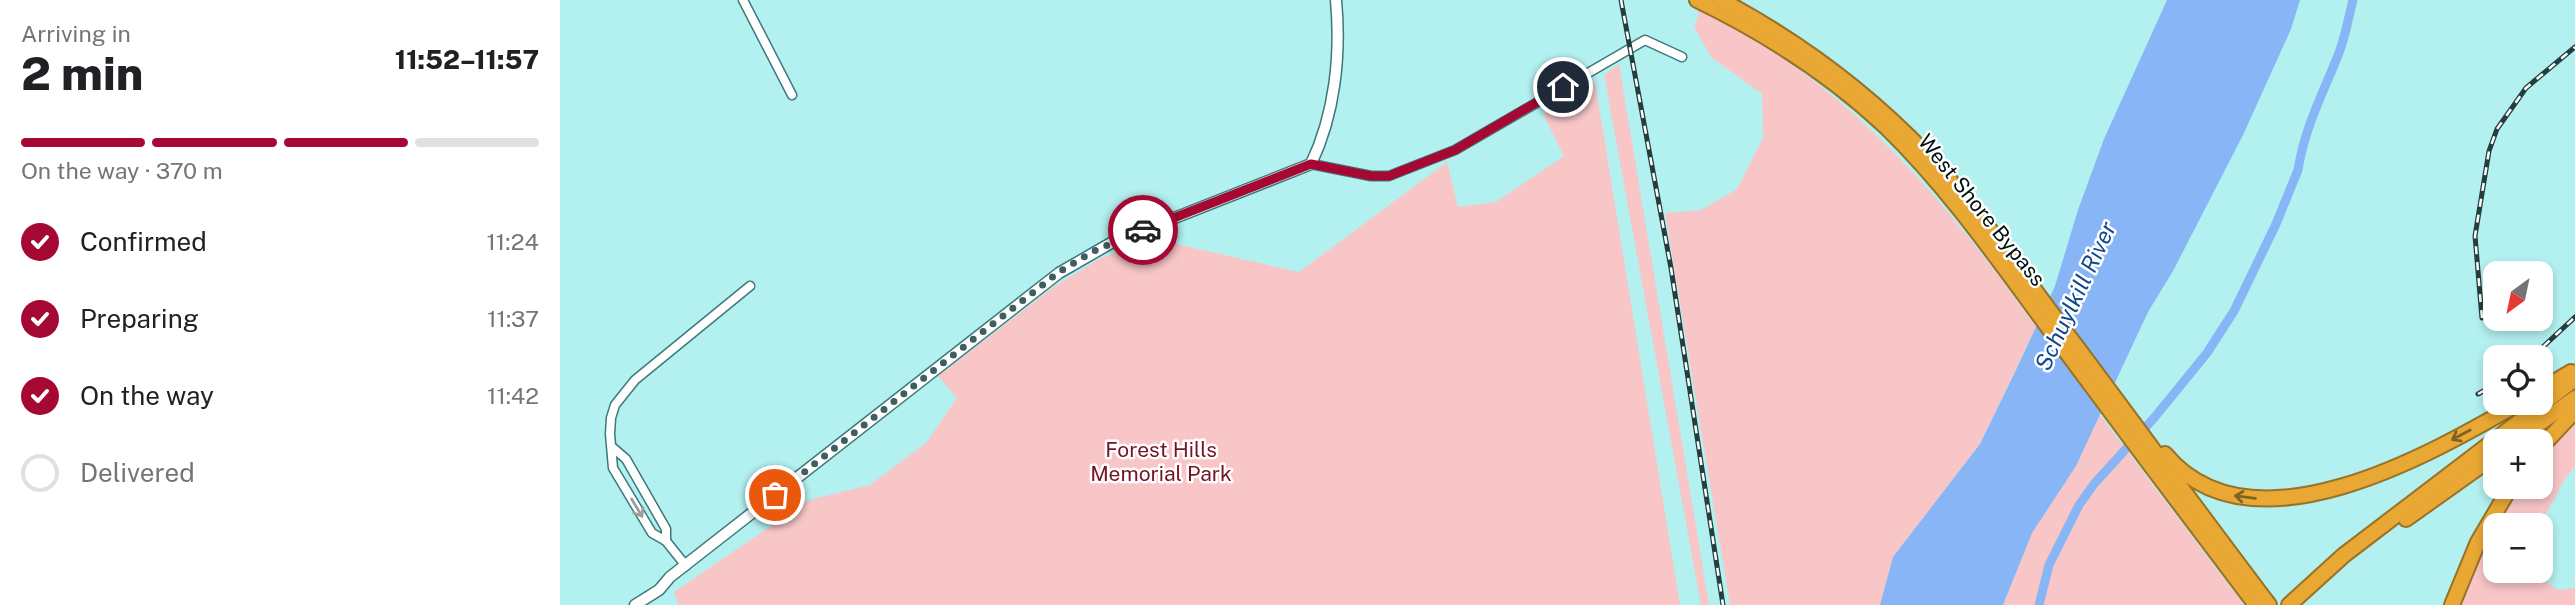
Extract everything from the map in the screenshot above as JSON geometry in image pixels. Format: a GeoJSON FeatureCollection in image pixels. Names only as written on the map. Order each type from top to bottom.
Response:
{"type":"FeatureCollection","features":[{"type":"Feature","properties":{"kind":"highway","name":"West Shore Bypass"},"geometry":{"type":"LineString","coordinates":[[1697,0],[1760,33],[1795,56],[1884,125],[1930,173],[2003,257],[2096,373],[2256,605]]}},
{"type":"Feature","properties":{"kind":"highway","name":"West Shore Bypass"},"geometry":{"type":"LineString","coordinates":[[1721,0],[1795,43],[1866,96],[1929,157],[2269,605]]}},
{"type":"Feature","properties":{"kind":"highway"},"geometry":{"type":"LineString","coordinates":[[2553,383],[2575,369]]}},
{"type":"Feature","properties":{"kind":"highway"},"geometry":{"type":"LineString","coordinates":[[2288,605],[2351,550],[2575,379]]}},
{"type":"Feature","properties":{"kind":"highway"},"geometry":{"type":"LineString","coordinates":[[2532,429],[2575,398]]}},
{"type":"Feature","properties":{"kind":"highway"},"geometry":{"type":"LineString","coordinates":[[2553,434],[2575,411]]}},
{"type":"Feature","properties":{"kind":"highway"},"geometry":{"type":"LineString","coordinates":[[2145,443],[2210,488],[2241,497],[2284,498],[2331,488],[2406,462],[2496,415]]}},
{"type":"Feature","properties":{"kind":"highway"},"geometry":{"type":"LineString","coordinates":[[2298,605],[2360,551],[2483,464]]}},
{"type":"Feature","properties":{"kind":"highway"},"geometry":{"type":"LineString","coordinates":[[2452,605],[2478,542],[2503,499]]}},
{"type":"Feature","properties":{"kind":"street"},"geometry":{"type":"LineString","coordinates":[[743,0],[792,95]]}},
{"type":"Feature","properties":{"kind":"street"},"geometry":{"type":"LineString","coordinates":[[1311,164],[1319,147],[1336,73],[1336,0]]}},
{"type":"Feature","properties":{"kind":"street"},"geometry":{"type":"LineString","coordinates":[[635,605],[659,590],[1066,268],[1111,243],[1311,164],[1364,175],[1389,176],[1455,150],[1645,40],[1682,57]]}},
{"type":"Feature","properties":{"kind":"street"},"geometry":{"type":"LineString","coordinates":[[686,566],[666,541],[652,533],[613,468],[611,418],[624,391],[750,286]]}},
{"type":"Feature","properties":{"kind":"street"},"geometry":{"type":"LineString","coordinates":[[612,447],[626,459],[640,482],[666,529],[666,541]]}},
{"type":"Feature","properties":{"kind":"green space"},"geometry":{"type":"Polygon","coordinates":[[[1700,10],[1756,41],[1798,69],[1838,100],[1875,134],[1944,207],[2036,327],[1980,444],[1893,557],[1880,605],[1730,605],[1665,213],[1701,210],[1737,189],[1763,138],[1762,94],[1711,57],[1694,27],[1700,10]]]}},
{"type":"Feature","properties":{"kind":"green space"},"geometry":{"type":"Polygon","coordinates":[[[1619,64],[1709,605],[1701,605],[1604,75],[1619,64]]]}},
{"type":"Feature","properties":{"kind":"green space","name":"Forest Hills Memorial Park"},"geometry":{"type":"Polygon","coordinates":[[[1595,82],[1680,605],[678,605],[674,592],[809,500],[870,485],[926,443],[957,398],[938,376],[1055,286],[1101,258],[1154,239],[1299,272],[1447,162],[1458,207],[1496,202],[1564,156],[1543,114],[1595,82]]]}},
{"type":"Feature","properties":{"kind":"green space"},"geometry":{"type":"Polygon","coordinates":[[[2100,415],[2244,605],[2003,605],[2032,533],[2076,466],[2100,415]]]}},
{"type":"Feature","properties":{"kind":"green space"},"geometry":{"type":"Polygon","coordinates":[[[2575,422],[2575,466],[2547,513],[2505,513],[2514,499],[2553,499],[2553,447],[2575,422]]]}},
{"type":"Feature","properties":{"kind":"green space"},"geometry":{"type":"Polygon","coordinates":[[[2483,552],[2483,583],[2548,583],[2559,590],[2575,588],[2575,605],[2460,605],[2483,552]]]}},
{"type":"Feature","properties":{"kind":"water","name":"Schuylkill River"},"geometry":{"type":"Polygon","coordinates":[[[2167,0],[2300,0],[2291,29],[2243,135],[2173,271],[2148,312],[2076,466],[2032,533],[2003,605],[1880,605],[1893,557],[1980,444],[2015,372],[2055,286],[2078,210],[2104,139],[2167,0]]]}},
{"type":"Feature","properties":{"kind":"waterway"},"geometry":{"type":"LineString","coordinates":[[2039,605],[2049,565],[2079,505],[2207,353],[2234,311],[2276,224],[2298,170],[2309,127],[2342,44],[2353,0]]}},
{"type":"Feature","properties":{"kind":"railway"},"geometry":{"type":"LineString","coordinates":[[1621,0],[1671,268],[1723,605]]}},
{"type":"Feature","properties":{"kind":"railway"},"geometry":{"type":"LineString","coordinates":[[2482,318],[2475,236],[2489,151],[2497,129],[2526,88],[2575,47]]}},
{"type":"Feature","properties":{"kind":"railway"},"geometry":{"type":"LineString","coordinates":[[2545,345],[2575,317]]}},
{"type":"Feature","properties":{"kind":"railway"},"geometry":{"type":"LineString","coordinates":[[2478,394],[2483,391]]}},
{"type":"Feature","properties":{"kind":"way so far"},"geometry":{"type":"LineString","coordinates":[[775,495],[1059,272],[1094,251],[1143,230]]}},
{"type":"Feature","properties":{"kind":"route"},"geometry":{"type":"LineString","coordinates":[[1143,230],[1311,164],[1364,175],[1389,176],[1455,150],[1563,87]]}}]}
